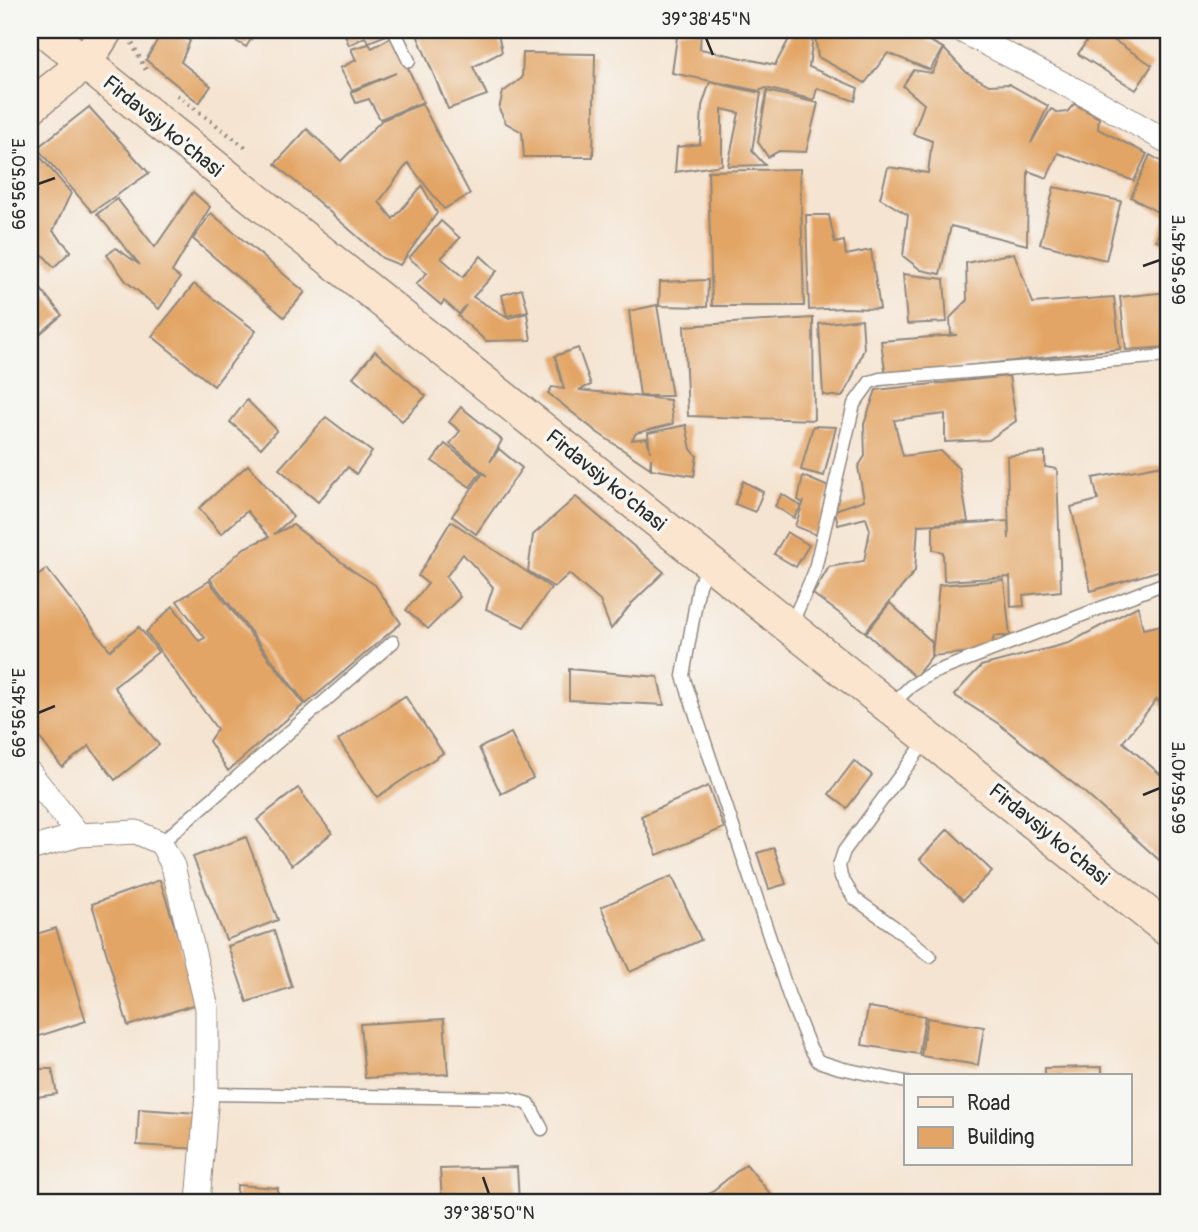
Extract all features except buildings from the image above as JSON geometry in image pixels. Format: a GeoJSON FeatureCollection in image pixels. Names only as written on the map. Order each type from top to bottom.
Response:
{"type":"FeatureCollection","features":[{"type":"Feature","properties":{"kind":"main road","name":"Firdavsiy ko'chasi"},"geometry":{"type":"LineString","coordinates":[[44,30],[1168,930]]}},
{"type":"Feature","properties":{"kind":"main road"},"geometry":{"type":"LineString","coordinates":[[30,107],[85,63],[117,33]]}},
{"type":"Feature","properties":{"kind":"street"},"geometry":{"type":"LineString","coordinates":[[960,30],[1094,99],[1168,142]]}},
{"type":"Feature","properties":{"kind":"street"},"geometry":{"type":"LineString","coordinates":[[30,773],[79,835]]}},
{"type":"Feature","properties":{"kind":"street"},"geometry":{"type":"LineString","coordinates":[[30,849],[79,835],[136,832],[161,844],[173,866],[207,1008],[207,1094],[198,1202]]}},
{"type":"Feature","properties":{"kind":"lane"},"geometry":{"type":"LineString","coordinates":[[394,30],[409,61]]}},
{"type":"Feature","properties":{"kind":"lane"},"geometry":{"type":"LineString","coordinates":[[790,627],[814,573],[854,404],[870,382],[958,372],[1166,356]]}},
{"type":"Feature","properties":{"kind":"lane"},"geometry":{"type":"LineString","coordinates":[[710,562],[699,585],[683,676],[789,996],[809,1046],[818,1061],[904,1082]]}},
{"type":"Feature","properties":{"kind":"lane"},"geometry":{"type":"LineString","coordinates":[[890,706],[911,686],[930,674],[1168,582]]}},
{"type":"Feature","properties":{"kind":"lane"},"geometry":{"type":"LineString","coordinates":[[161,844],[393,642]]}},
{"type":"Feature","properties":{"kind":"lane"},"geometry":{"type":"LineString","coordinates":[[928,737],[844,851],[839,866],[841,877],[854,898],[930,956]]}},
{"type":"Feature","properties":{"kind":"lane"},"geometry":{"type":"LineString","coordinates":[[207,1094],[509,1098],[529,1104],[542,1129]]}},
{"type":"Feature","properties":{"kind":"path"},"geometry":{"type":"LineString","coordinates":[[117,33],[146,70],[156,78]]}},
{"type":"Feature","properties":{"kind":"path"},"geometry":{"type":"LineString","coordinates":[[177,94],[249,150]]}}]}
